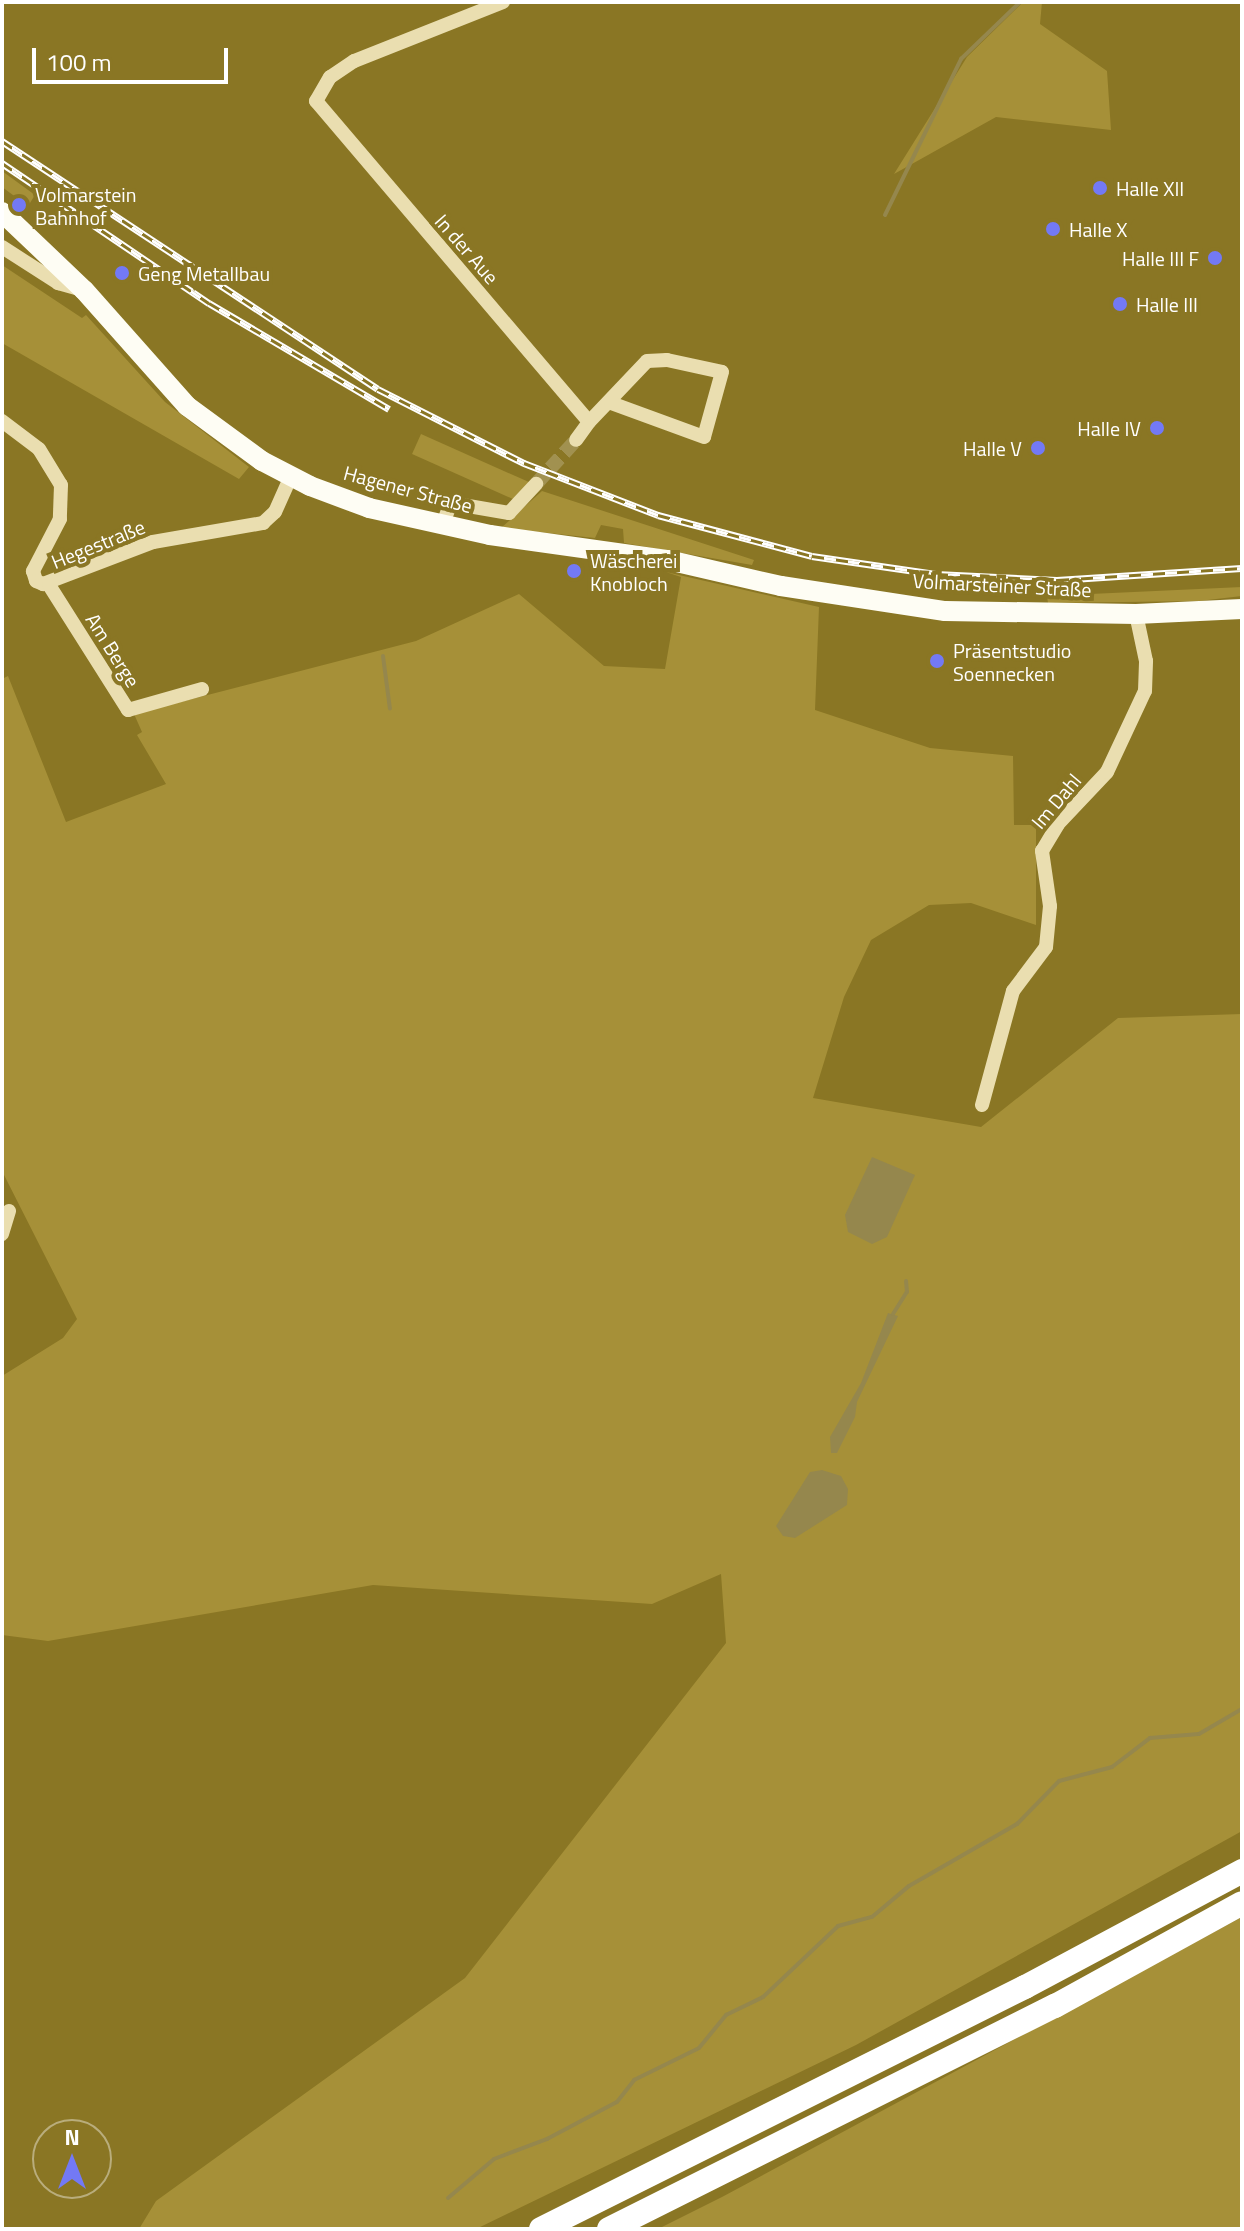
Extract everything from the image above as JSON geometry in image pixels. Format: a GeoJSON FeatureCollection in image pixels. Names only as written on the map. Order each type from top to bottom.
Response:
{"type":"FeatureCollection","features":[{"type":"Feature","properties":{"kind":"highway"},"geometry":{"type":"LineString","coordinates":[[541,2229],[1235,1876]]}},
{"type":"Feature","properties":{"kind":"highway"},"geometry":{"type":"LineString","coordinates":[[609,2229],[1055,2006],[1242,1903]]}},
{"type":"Feature","properties":{"kind":"main road","name":"Hagener Straße"},"geometry":{"type":"LineString","coordinates":[[2,212],[84,290],[187,406],[291,476],[369,508],[442,526],[668,560],[761,582]]}},
{"type":"Feature","properties":{"kind":"main road","name":"Volmarsteiner Straße"},"geometry":{"type":"LineString","coordinates":[[761,582],[945,611],[1136,614],[1242,609]]}},
{"type":"Feature","properties":{"kind":"street","name":"In der Aue"},"geometry":{"type":"LineString","coordinates":[[503,2],[354,61],[330,77],[316,101],[589,422]]}},
{"type":"Feature","properties":{"kind":"street"},"geometry":{"type":"LineString","coordinates":[[2,247],[58,283],[84,290]]}},
{"type":"Feature","properties":{"kind":"street"},"geometry":{"type":"LineString","coordinates":[[576,440],[647,361],[722,372],[704,437],[611,403]]}},
{"type":"Feature","properties":{"kind":"street","name":"Hegestraße"},"geometry":{"type":"LineString","coordinates":[[2,421],[39,449],[61,485],[60,519],[33,571],[36,581],[49,585],[153,542],[263,523],[275,512],[291,476]]}},
{"type":"Feature","properties":{"kind":"street"},"geometry":{"type":"LineString","coordinates":[[442,526],[451,503],[509,513],[536,484]]}},
{"type":"Feature","properties":{"kind":"street","name":"Am Berge"},"geometry":{"type":"LineString","coordinates":[[49,585],[128,710],[202,689]]}},
{"type":"Feature","properties":{"kind":"street","name":"Im Dahl"},"geometry":{"type":"LineString","coordinates":[[982,1105],[1013,991],[1046,947],[1050,906],[1042,851],[1058,824],[1107,772],[1145,691],[1146,661],[1136,614]]}},
{"type":"Feature","properties":{"kind":"street"},"geometry":{"type":"LineString","coordinates":[[2,1234],[9,1211]]}},
{"type":"Feature","properties":{"kind":"shaded area"},"geometry":{"type":"Polygon","coordinates":[[[1023,2],[1042,2],[1040,24],[1107,71],[1111,130],[996,117],[894,174],[967,57],[1023,2]]]}},
{"type":"Feature","properties":{"kind":"shaded area"},"geometry":{"type":"Polygon","coordinates":[[[2,171],[35,195],[28,206],[2,187],[2,171]]]}},
{"type":"Feature","properties":{"kind":"shaded area"},"geometry":{"type":"Polygon","coordinates":[[[2,265],[82,318],[86,315],[165,402],[249,467],[239,479],[2,343],[2,265]]]}},
{"type":"Feature","properties":{"kind":"shaded area"},"geometry":{"type":"Polygon","coordinates":[[[421,434],[531,483],[522,503],[412,454],[421,434]]]}},
{"type":"Feature","properties":{"kind":"shaded area"},"geometry":{"type":"Polygon","coordinates":[[[542,491],[754,560],[752,565],[624,543],[623,529],[601,525],[595,538],[501,528],[542,491]]]}},
{"type":"Feature","properties":{"kind":"shaded area"},"geometry":{"type":"Polygon","coordinates":[[[666,572],[819,607],[815,710],[930,748],[1013,756],[1014,825],[1036,825],[1036,925],[971,903],[929,905],[871,940],[844,997],[813,1098],[981,1127],[1118,1018],[1242,1014],[1242,1831],[856,2045],[476,2229],[139,2229],[156,2201],[465,1978],[726,1643],[721,1574],[652,1604],[373,1585],[48,1641],[2,1635],[2,1376],[63,1338],[77,1319],[2,1171],[2,679],[8,676],[66,822],[166,784],[137,735],[142,732],[134,714],[416,641],[519,594],[604,666],[665,669],[681,577],[666,572]]]}},
{"type":"Feature","properties":{"kind":"shaded area"},"geometry":{"type":"Polygon","coordinates":[[[1242,587],[1242,596],[1199,601],[1048,603],[1047,596],[1242,587]]]}},
{"type":"Feature","properties":{"kind":"shaded area"},"geometry":{"type":"Polygon","coordinates":[[[872,1157],[915,1175],[887,1237],[872,1244],[848,1232],[845,1215],[872,1157]]]}},
{"type":"Feature","properties":{"kind":"shaded area"},"geometry":{"type":"Polygon","coordinates":[[[888,1313],[898,1316],[857,1402],[855,1417],[837,1453],[831,1453],[830,1437],[861,1383],[888,1313]]]}},
{"type":"Feature","properties":{"kind":"shaded area"},"geometry":{"type":"Polygon","coordinates":[[[822,1470],[841,1476],[848,1489],[847,1505],[795,1538],[783,1536],[776,1526],[810,1472],[822,1470]]]}},
{"type":"Feature","properties":{"kind":"shaded area"},"geometry":{"type":"Polygon","coordinates":[[[1242,1917],[1242,2229],[658,2229],[722,2197],[1242,1917]]]}},
{"type":"Feature","properties":{"kind":"waterway"},"geometry":{"type":"LineString","coordinates":[[885,215],[961,59],[1020,2]]}},
{"type":"Feature","properties":{"kind":"waterway"},"geometry":{"type":"LineString","coordinates":[[383,656],[390,709]]}},
{"type":"Feature","properties":{"kind":"waterway"},"geometry":{"type":"LineString","coordinates":[[893,1314],[907,1292],[906,1281]]}},
{"type":"Feature","properties":{"kind":"waterway"},"geometry":{"type":"LineString","coordinates":[[448,2198],[494,2159],[547,2139],[617,2102],[634,2080],[699,2048],[726,2015],[763,1997],[838,1926],[872,1917],[909,1886],[1017,1824],[1059,1781],[1112,1767],[1150,1738],[1199,1734],[1242,1709]]}},
{"type":"Feature","properties":{"kind":"tunnel"},"geometry":{"type":"LineString","coordinates":[[536,484],[576,440]]}},
{"type":"Feature","properties":{"kind":"railway"},"geometry":{"type":"LineString","coordinates":[[2,141],[378,389],[524,463],[658,515],[812,556],[936,574],[1057,580],[1242,568]]}},
{"type":"Feature","properties":{"kind":"railway"},"geometry":{"type":"LineString","coordinates":[[2,163],[209,303],[389,409]]}},
{"type":"Feature","properties":{"kind":"place","name":"Halle XII"},"geometry":{"type":"Point","coordinates":[1100,188]}},
{"type":"Feature","properties":{"kind":"place","name":"Volmarstein Bahnhof"},"geometry":{"type":"Point","coordinates":[19,205]}},
{"type":"Feature","properties":{"kind":"place","name":"Halle X"},"geometry":{"type":"Point","coordinates":[1053,229]}},
{"type":"Feature","properties":{"kind":"place","name":"Halle III F"},"geometry":{"type":"Point","coordinates":[1215,258]}},
{"type":"Feature","properties":{"kind":"place","name":"Geng Metallbau"},"geometry":{"type":"Point","coordinates":[122,273]}},
{"type":"Feature","properties":{"kind":"place","name":"Halle III"},"geometry":{"type":"Point","coordinates":[1120,304]}},
{"type":"Feature","properties":{"kind":"place","name":"Halle IV"},"geometry":{"type":"Point","coordinates":[1157,428]}},
{"type":"Feature","properties":{"kind":"place","name":"Halle V"},"geometry":{"type":"Point","coordinates":[1038,448]}},
{"type":"Feature","properties":{"kind":"place","name":"Wäscherei Knobloch"},"geometry":{"type":"Point","coordinates":[574,571]}},
{"type":"Feature","properties":{"kind":"place","name":"Präsentstudio Soennecken"},"geometry":{"type":"Point","coordinates":[937,661]}}]}
